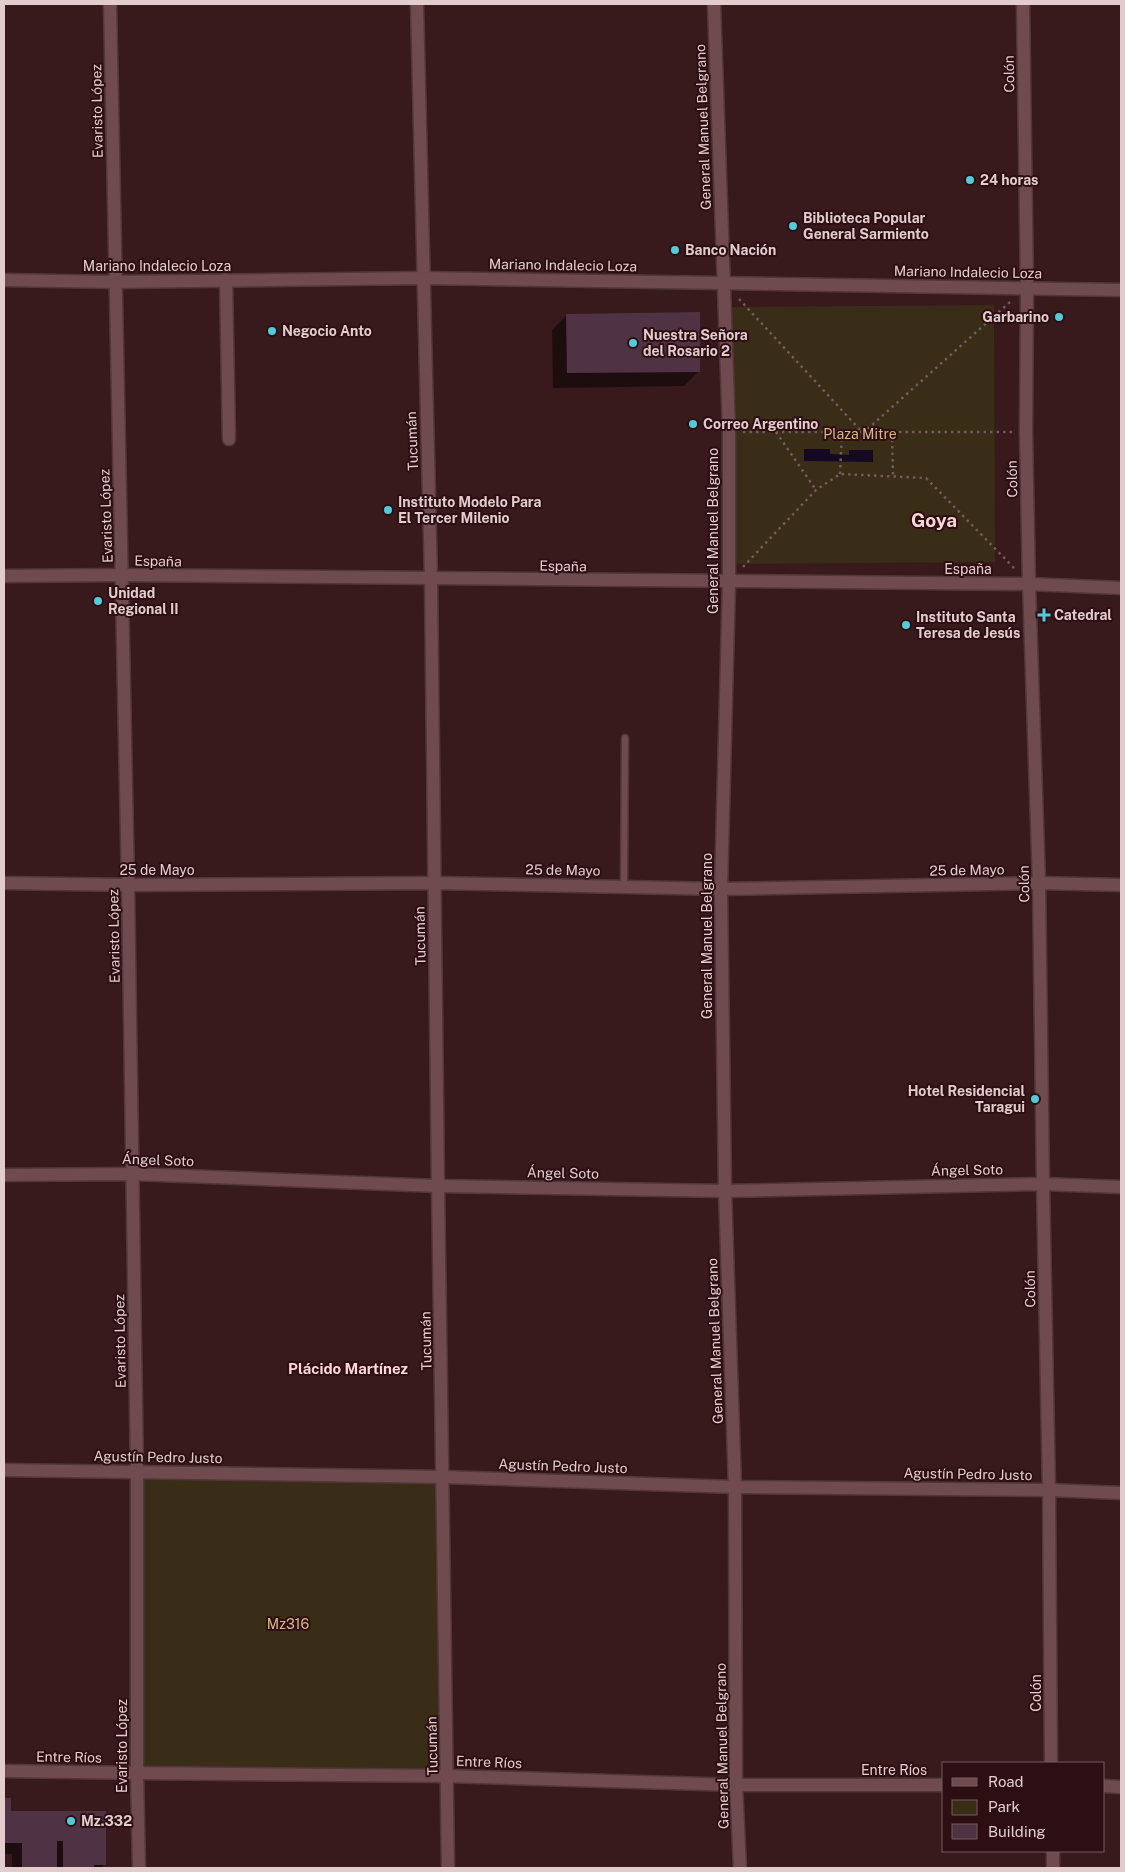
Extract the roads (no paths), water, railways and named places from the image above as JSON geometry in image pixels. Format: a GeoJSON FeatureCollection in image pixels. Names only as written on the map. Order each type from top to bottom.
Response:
{"type":"FeatureCollection","features":[{"type":"Feature","properties":{"kind":"street","name":"Evaristo López"},"geometry":{"type":"LineString","coordinates":[[110,4],[128,886],[137,1472],[137,1773],[139,1868]]}},
{"type":"Feature","properties":{"kind":"street","name":"Tucumán"},"geometry":{"type":"LineString","coordinates":[[417,4],[431,579],[448,1868]]}},
{"type":"Feature","properties":{"kind":"street","name":"General Manuel Belgrano"},"geometry":{"type":"LineString","coordinates":[[714,4],[728,432],[729,582],[721,889],[725,1191],[735,1487],[736,1785],[740,1868]]}},
{"type":"Feature","properties":{"kind":"street","name":"Colón"},"geometry":{"type":"LineString","coordinates":[[1023,4],[1026,432],[1039,883],[1049,1490],[1051,1762]]}},
{"type":"Feature","properties":{"kind":"street","name":"Mariano Indalecio Loza"},"geometry":{"type":"LineString","coordinates":[[4,280],[115,282],[423,278],[1121,290]]}},
{"type":"Feature","properties":{"kind":"street"},"geometry":{"type":"LineString","coordinates":[[226,280],[229,439]]}},
{"type":"Feature","properties":{"kind":"street","name":"España"},"geometry":{"type":"LineString","coordinates":[[4,576],[123,575],[1029,584],[1121,588]]}},
{"type":"Feature","properties":{"kind":"street","name":"25 de Mayo"},"geometry":{"type":"LineString","coordinates":[[4,883],[128,886],[434,883],[721,889],[1039,883],[1121,885]]}},
{"type":"Feature","properties":{"kind":"street","name":"Ángel Soto"},"geometry":{"type":"LineString","coordinates":[[4,1175],[132,1174],[438,1186],[725,1191],[1043,1184],[1121,1187]]}},
{"type":"Feature","properties":{"kind":"street","name":"Agustín Pedro Justo"},"geometry":{"type":"LineString","coordinates":[[4,1470],[443,1477],[735,1487],[1049,1490],[1121,1493]]}},
{"type":"Feature","properties":{"kind":"street","name":"Entre Ríos"},"geometry":{"type":"LineString","coordinates":[[4,1771],[448,1776],[736,1785],[942,1785]]}},
{"type":"Feature","properties":{"kind":"street"},"geometry":{"type":"LineString","coordinates":[[1105,1786],[1121,1787]]}},
{"type":"Feature","properties":{"kind":"street"},"geometry":{"type":"LineString","coordinates":[[1053,1852],[1053,1868]]}},
{"type":"Feature","properties":{"kind":"lane"},"geometry":{"type":"LineString","coordinates":[[624,887],[625,738]]}},
{"type":"Feature","properties":{"kind":"place","name":"24 horas"},"geometry":{"type":"Point","coordinates":[970,180]}},
{"type":"Feature","properties":{"kind":"place","name":"Biblioteca Popular General Sarmiento"},"geometry":{"type":"Point","coordinates":[793,226]}},
{"type":"Feature","properties":{"kind":"place","name":"Banco Nación"},"geometry":{"type":"Point","coordinates":[675,250]}},
{"type":"Feature","properties":{"kind":"place","name":"Garbarino"},"geometry":{"type":"Point","coordinates":[1059,317]}},
{"type":"Feature","properties":{"kind":"place","name":"Negocio Anto"},"geometry":{"type":"Point","coordinates":[272,331]}},
{"type":"Feature","properties":{"kind":"place","name":"Nuestra Señora del Rosario 2"},"geometry":{"type":"Point","coordinates":[633,343]}},
{"type":"Feature","properties":{"kind":"place","name":"Correo Argentino"},"geometry":{"type":"Point","coordinates":[693,424]}},
{"type":"Feature","properties":{"kind":"place","name":"Instituto Modelo Para El Tercer Milenio"},"geometry":{"type":"Point","coordinates":[388,510]}},
{"type":"Feature","properties":{"kind":"place","name":"Unidad Regional II"},"geometry":{"type":"Point","coordinates":[98,601]}},
{"type":"Feature","properties":{"kind":"place","name":"Catedral"},"geometry":{"type":"Point","coordinates":[1044,615]}},
{"type":"Feature","properties":{"kind":"place","name":"Instituto Santa Teresa de Jesús"},"geometry":{"type":"Point","coordinates":[906,625]}},
{"type":"Feature","properties":{"kind":"place","name":"Hotel Residencial Taragui"},"geometry":{"type":"Point","coordinates":[1035,1099]}},
{"type":"Feature","properties":{"kind":"place","name":"Mz.332"},"geometry":{"type":"Point","coordinates":[71,1821]}},
{"type":"Feature","properties":{"kind":"district","name":"Goya"},"geometry":{"type":"Point","coordinates":[934,520]}},
{"type":"Feature","properties":{"kind":"district","name":"Plácido Martínez"},"geometry":{"type":"Point","coordinates":[348,1369]}},
{"type":"Feature","properties":{"kind":"park label","name":"Plaza Mitre"},"geometry":{"type":"Point","coordinates":[860,434]}},
{"type":"Feature","properties":{"kind":"park label","name":"Mz316"},"geometry":{"type":"Point","coordinates":[288,1624]}}]}
